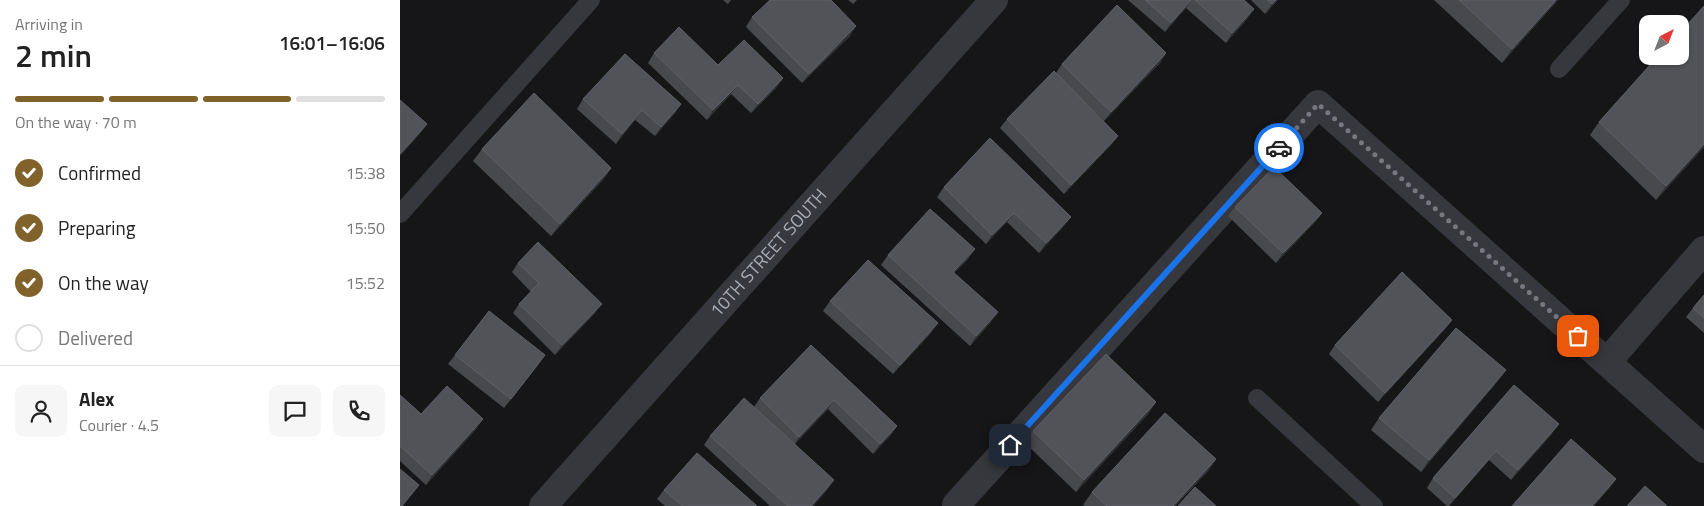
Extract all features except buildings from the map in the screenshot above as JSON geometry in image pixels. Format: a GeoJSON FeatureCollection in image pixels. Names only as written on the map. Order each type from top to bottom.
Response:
{"type":"FeatureCollection","features":[{"type":"Feature","properties":{"kind":"street","name":"10TH STREET SOUTH"},"geometry":{"type":"LineString","coordinates":[[542,506],[994,0]]}},
{"type":"Feature","properties":{"kind":"street"},"geometry":{"type":"LineString","coordinates":[[957,505],[1318,104],[1704,449]]}},
{"type":"Feature","properties":{"kind":"street"},"geometry":{"type":"LineString","coordinates":[[1607,362],[1704,250]]}},
{"type":"Feature","properties":{"kind":"lane"},"geometry":{"type":"LineString","coordinates":[[400,214],[592,0]]}},
{"type":"Feature","properties":{"kind":"lane"},"geometry":{"type":"LineString","coordinates":[[1559,69],[1621,0]]}},
{"type":"Feature","properties":{"kind":"lane"},"geometry":{"type":"LineString","coordinates":[[1257,398],[1374,506]]}},
{"type":"Feature","properties":{"kind":"way so far"},"geometry":{"type":"LineString","coordinates":[[1279,148],[1318,104],[1578,336]]}},
{"type":"Feature","properties":{"kind":"route"},"geometry":{"type":"LineString","coordinates":[[1010,445],[1279,148]]}}]}
